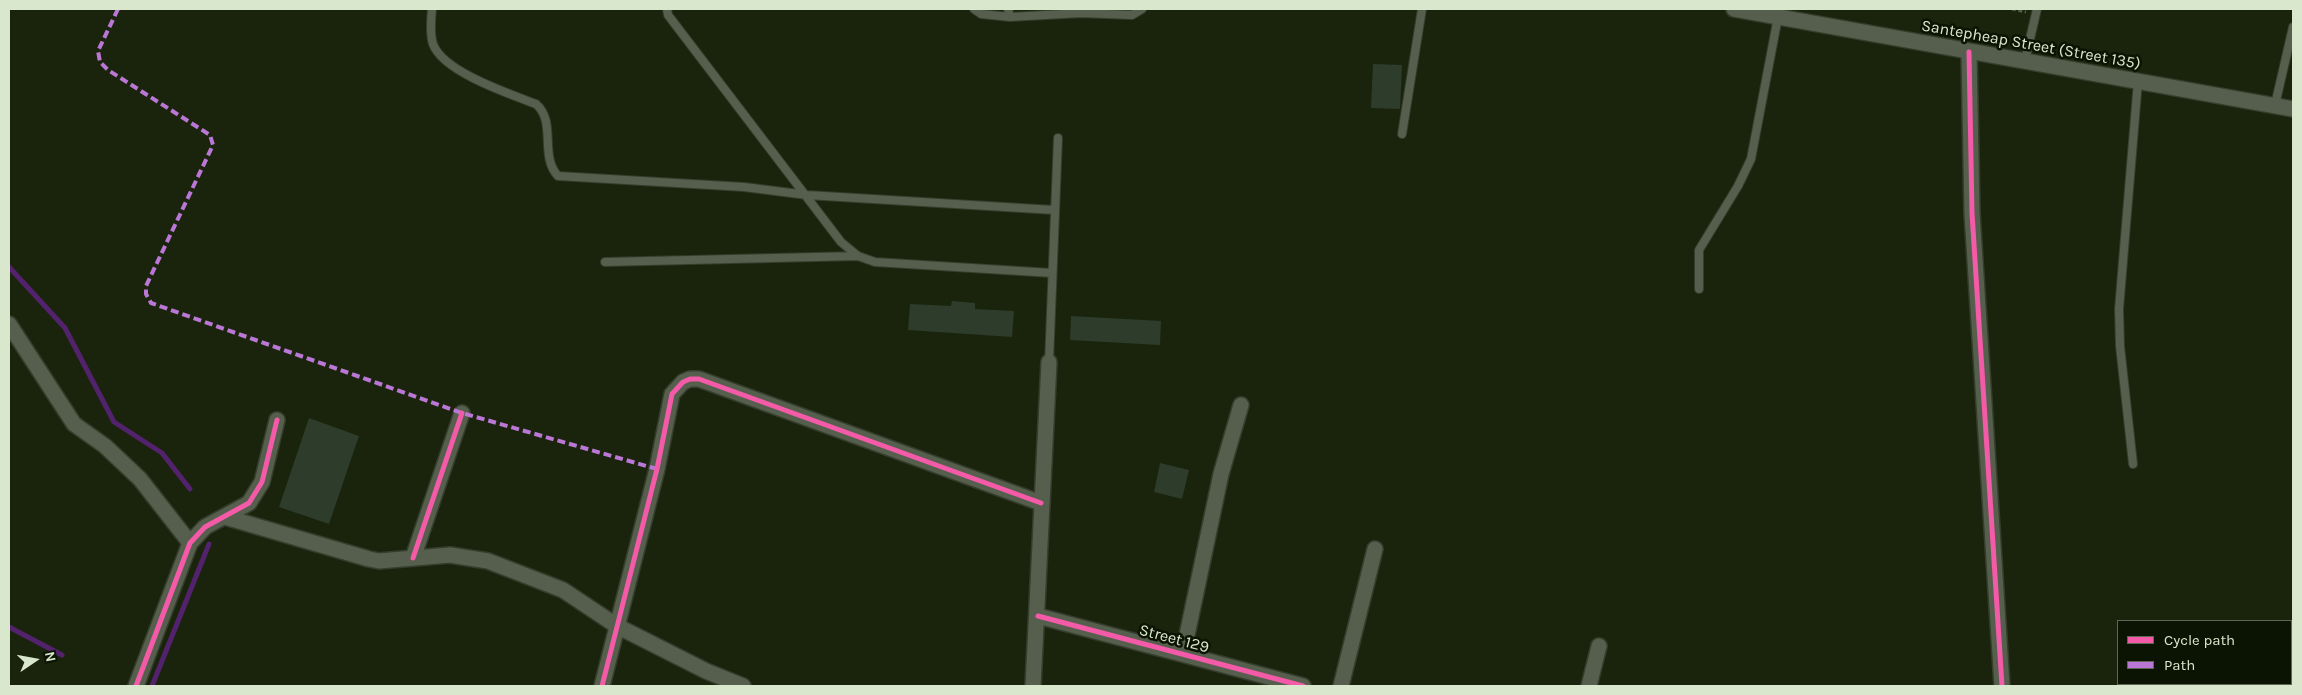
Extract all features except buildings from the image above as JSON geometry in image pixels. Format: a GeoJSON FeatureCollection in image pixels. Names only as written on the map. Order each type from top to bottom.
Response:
{"type":"FeatureCollection","features":[{"type":"Feature","properties":{"kind":"street","name":"Santepheap Street (Street 135)"},"geometry":{"type":"LineString","coordinates":[[1734,9],[2293,109]]}},
{"type":"Feature","properties":{"kind":"street"},"geometry":{"type":"LineString","coordinates":[[1969,52],[1972,213],[2002,686]]}},
{"type":"Feature","properties":{"kind":"street"},"geometry":{"type":"LineString","coordinates":[[9,324],[74,424],[105,446],[140,479],[190,543]]}},
{"type":"Feature","properties":{"kind":"street"},"geometry":{"type":"LineString","coordinates":[[1033,686],[1038,616],[1049,362]]}},
{"type":"Feature","properties":{"kind":"street"},"geometry":{"type":"LineString","coordinates":[[602,686],[657,469],[672,394],[682,382],[690,379],[708,382],[1042,503]]}},
{"type":"Feature","properties":{"kind":"street"},"geometry":{"type":"LineString","coordinates":[[1183,654],[1222,474],[1241,405]]}},
{"type":"Feature","properties":{"kind":"street"},"geometry":{"type":"LineString","coordinates":[[413,558],[462,413]]}},
{"type":"Feature","properties":{"kind":"street"},"geometry":{"type":"LineString","coordinates":[[136,686],[145,667],[190,543],[205,527],[249,504],[262,482],[277,420]]}},
{"type":"Feature","properties":{"kind":"street"},"geometry":{"type":"LineString","coordinates":[[225,517],[369,560],[379,561],[450,555],[488,561],[563,590],[617,626],[706,671],[743,686]]}},
{"type":"Feature","properties":{"kind":"street"},"geometry":{"type":"LineString","coordinates":[[1341,686],[1375,549]]}},
{"type":"Feature","properties":{"kind":"street","name":"Street 129"},"geometry":{"type":"LineString","coordinates":[[1038,616],[1303,686]]}},
{"type":"Feature","properties":{"kind":"street"},"geometry":{"type":"LineString","coordinates":[[1589,686],[1599,646]]}},
{"type":"Feature","properties":{"kind":"lane"},"geometry":{"type":"LineString","coordinates":[[432,9],[433,44],[443,57],[474,80],[536,104],[543,110],[546,117],[549,156],[552,169],[558,176],[744,187],[807,195],[1054,210]]}},
{"type":"Feature","properties":{"kind":"lane"},"geometry":{"type":"LineString","coordinates":[[667,9],[668,15],[841,242],[858,256],[875,262],[1052,273]]}},
{"type":"Feature","properties":{"kind":"lane"},"geometry":{"type":"LineString","coordinates":[[974,9],[982,14],[1010,18],[1081,11],[1132,15],[1142,9]]}},
{"type":"Feature","properties":{"kind":"lane"},"geometry":{"type":"LineString","coordinates":[[1008,9],[1010,18]]}},
{"type":"Feature","properties":{"kind":"lane"},"geometry":{"type":"LineString","coordinates":[[1402,134],[1422,9]]}},
{"type":"Feature","properties":{"kind":"lane"},"geometry":{"type":"LineString","coordinates":[[2025,60],[2037,9]]}},
{"type":"Feature","properties":{"kind":"lane"},"geometry":{"type":"LineString","coordinates":[[1699,289],[1699,250],[1738,186],[1751,159],[1778,17]]}},
{"type":"Feature","properties":{"kind":"lane"},"geometry":{"type":"LineString","coordinates":[[2276,105],[2293,27]]}},
{"type":"Feature","properties":{"kind":"lane"},"geometry":{"type":"LineString","coordinates":[[2133,464],[2120,346],[2119,309],[2138,80]]}},
{"type":"Feature","properties":{"kind":"lane"},"geometry":{"type":"LineString","coordinates":[[1049,362],[1058,138]]}},
{"type":"Feature","properties":{"kind":"lane"},"geometry":{"type":"LineString","coordinates":[[605,262],[858,256]]}},
{"type":"Feature","properties":{"kind":"waterway"},"geometry":{"type":"LineString","coordinates":[[9,267],[65,328],[114,422],[162,453],[190,489]]}},
{"type":"Feature","properties":{"kind":"waterway"},"geometry":{"type":"LineString","coordinates":[[152,686],[209,544]]}},
{"type":"Feature","properties":{"kind":"waterway"},"geometry":{"type":"LineString","coordinates":[[9,627],[62,655]]}},
{"type":"Feature","properties":{"kind":"marked path"},"geometry":{"type":"LineString","coordinates":[[118,9],[98,51],[100,62],[108,70],[210,135],[213,145],[146,286],[146,294],[151,303],[462,413],[657,469]]}},
{"type":"Feature","properties":{"kind":"cycle path"},"geometry":{"type":"LineString","coordinates":[[1969,52],[1972,213],[2002,686]]}},
{"type":"Feature","properties":{"kind":"cycle path"},"geometry":{"type":"LineString","coordinates":[[602,686],[657,469],[672,394],[683,382],[690,379],[699,379],[1041,503]]}},
{"type":"Feature","properties":{"kind":"cycle path"},"geometry":{"type":"LineString","coordinates":[[413,558],[462,413]]}},
{"type":"Feature","properties":{"kind":"cycle path"},"geometry":{"type":"LineString","coordinates":[[136,686],[190,543],[205,527],[249,503],[262,482],[277,420]]}},
{"type":"Feature","properties":{"kind":"cycle path"},"geometry":{"type":"LineString","coordinates":[[1038,616],[1303,686]]}}]}
